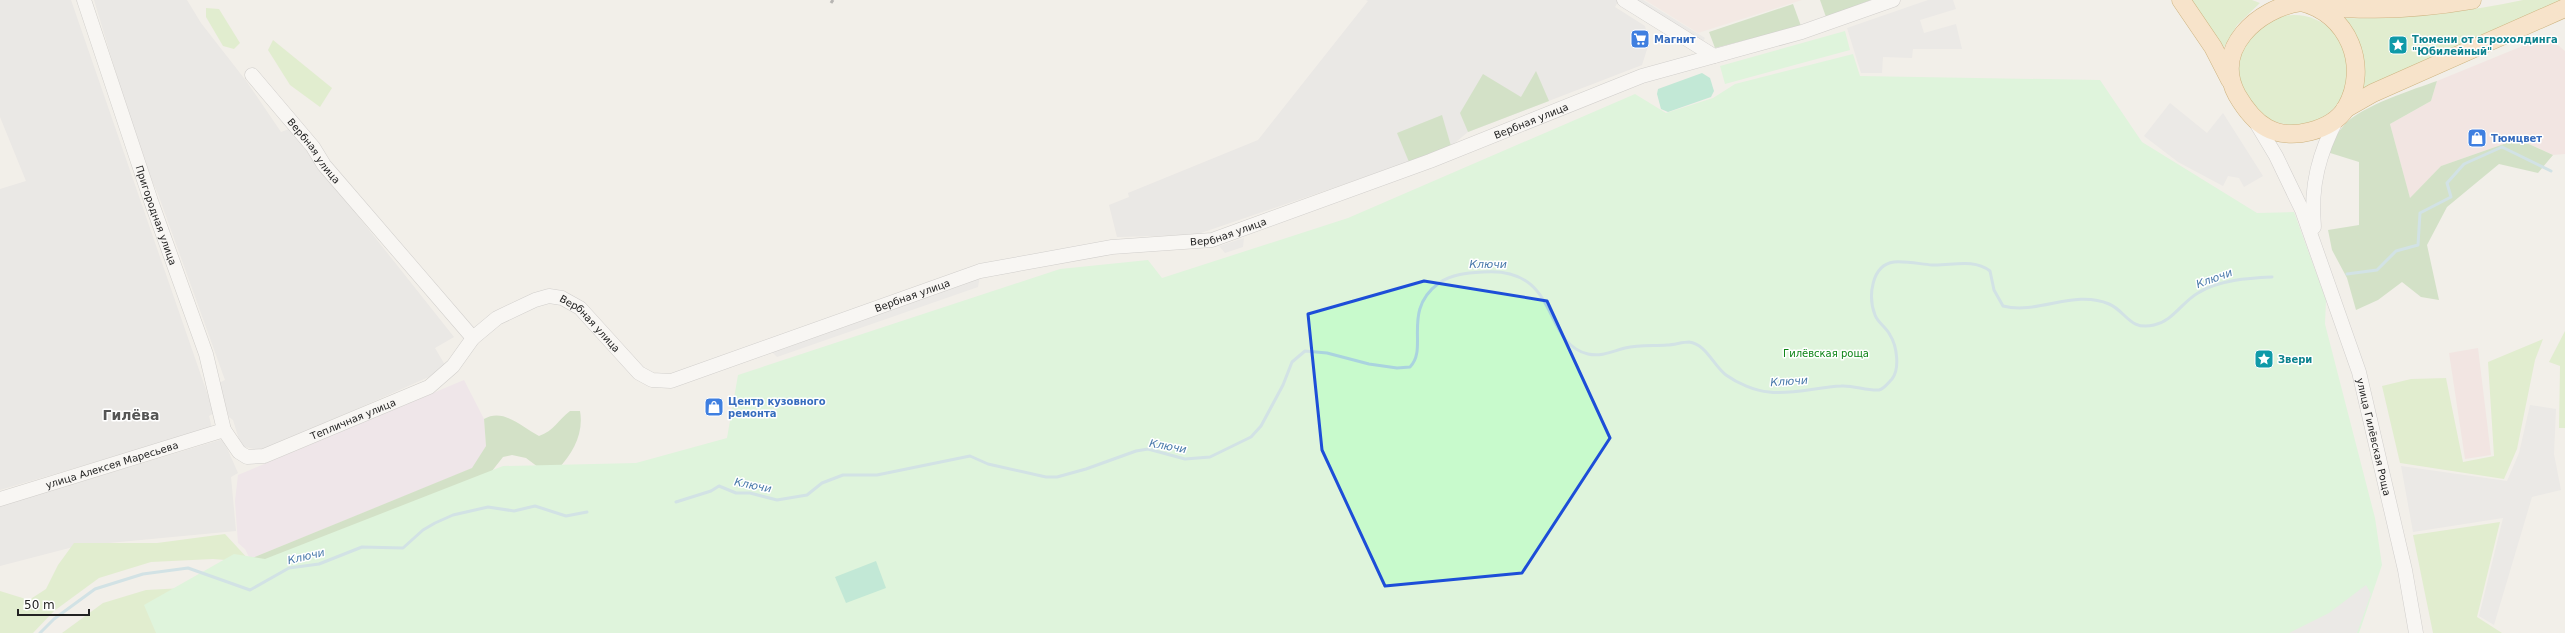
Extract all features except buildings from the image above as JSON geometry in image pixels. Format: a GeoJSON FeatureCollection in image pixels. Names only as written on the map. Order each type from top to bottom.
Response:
{"type":"FeatureCollection","features":[{"type":"Feature","properties":{"kind":"main road"},"geometry":{"type":"LineString","coordinates":[[2181,0],[2213,47],[2239,99],[2253,118],[2267,128],[2289,134],[2311,131],[2373,93],[2565,8]]}},
{"type":"Feature","properties":{"kind":"main road"},"geometry":{"type":"LineString","coordinates":[[2230,80],[2233,54],[2246,30],[2254,20],[2274,8],[2302,2],[2360,10],[2401,8],[2472,0]]}},
{"type":"Feature","properties":{"kind":"main road"},"geometry":{"type":"LineString","coordinates":[[2302,2],[2342,29],[2352,46],[2356,75],[2342,113]]}},
{"type":"Feature","properties":{"kind":"street","name":"Пригородная улица"},"geometry":{"type":"LineString","coordinates":[[84,0],[151,201],[206,354],[224,430]]}},
{"type":"Feature","properties":{"kind":"street"},"geometry":{"type":"LineString","coordinates":[[1624,0],[1714,56]]}},
{"type":"Feature","properties":{"kind":"street","name":"Вербная улица"},"geometry":{"type":"LineString","coordinates":[[252,75],[313,147],[324,165],[473,338],[497,318],[516,308],[549,296],[562,298],[580,308],[639,373],[652,380],[671,381],[980,271],[1112,247],[1212,240],[1425,163],[1642,76],[1822,26],[1893,0]]}},
{"type":"Feature","properties":{"kind":"street"},"geometry":{"type":"LineString","coordinates":[[2316,245],[2313,187],[2319,161],[2342,113]]}},
{"type":"Feature","properties":{"kind":"street"},"geometry":{"type":"LineString","coordinates":[[2253,118],[2288,180],[2316,245]]}},
{"type":"Feature","properties":{"kind":"street","name":"улица Гилёвская Роща"},"geometry":{"type":"LineString","coordinates":[[2316,245],[2359,372],[2403,563],[2416,633]]}},
{"type":"Feature","properties":{"kind":"street","name":"Тепличная улица"},"geometry":{"type":"LineString","coordinates":[[224,430],[239,452],[247,457],[264,456],[429,387],[453,366],[473,338]]}},
{"type":"Feature","properties":{"kind":"street","name":"улица Алексея Маресьева"},"geometry":{"type":"LineString","coordinates":[[0,500],[224,430]]}},
{"type":"Feature","properties":{"kind":"highlighted area"},"geometry":{"type":"Polygon","coordinates":[[[1424,281],[1547,301],[1610,438],[1522,573],[1385,586],[1322,450],[1308,314],[1424,281]]]}},
{"type":"Feature","properties":{"kind":"shaded area"},"geometry":{"type":"Polygon","coordinates":[[[0,0],[71,0],[214,413],[209,416],[212,428],[0,490],[0,189],[26,181],[0,117],[0,0]]]}},
{"type":"Feature","properties":{"kind":"shaded area"},"geometry":{"type":"Polygon","coordinates":[[[94,0],[187,0],[201,23],[247,82],[281,132],[289,129],[454,337],[435,348],[445,365],[440,372],[262,451],[241,446],[233,420],[229,417],[219,383],[225,380],[158,194],[142,159],[94,0]]]}},
{"type":"Feature","properties":{"kind":"shaded area"},"geometry":{"type":"Polygon","coordinates":[[[1366,0],[1619,0],[1615,7],[1645,26],[1649,43],[1642,65],[1468,132],[1451,146],[1409,162],[1195,235],[1117,237],[1109,205],[1129,197],[1128,193],[1258,140],[1368,1],[1366,0]]]}},
{"type":"Feature","properties":{"kind":"shaded area"},"geometry":{"type":"Polygon","coordinates":[[[1629,0],[1643,0],[1705,38],[1701,45],[1629,0]]]}},
{"type":"Feature","properties":{"kind":"shaded area"},"geometry":{"type":"Polygon","coordinates":[[[1645,0],[1802,0],[1698,33],[1645,0]]]}},
{"type":"Feature","properties":{"kind":"shaded area"},"geometry":{"type":"Polygon","coordinates":[[[1928,0],[1953,0],[1956,9],[1920,20],[1924,33],[1956,24],[1962,49],[1913,49],[1912,58],[1883,57],[1882,73],[1861,73],[1847,28],[1928,0]]]}},
{"type":"Feature","properties":{"kind":"shaded area"},"geometry":{"type":"Polygon","coordinates":[[[2547,36],[2565,51],[2565,154],[2553,155],[2518,139],[2441,166],[2410,199],[2390,124],[2431,101],[2437,81],[2547,36]]]}},
{"type":"Feature","properties":{"kind":"shaded area"},"geometry":{"type":"Polygon","coordinates":[[[2170,103],[2207,133],[2223,113],[2263,176],[2244,187],[2239,178],[2228,176],[2223,186],[2178,162],[2144,136],[2170,103]]]}},
{"type":"Feature","properties":{"kind":"shaded area"},"geometry":{"type":"Polygon","coordinates":[[[1244,238],[1243,247],[1225,253],[1219,246],[1244,238]]]}},
{"type":"Feature","properties":{"kind":"shaded area"},"geometry":{"type":"Polygon","coordinates":[[[980,276],[978,287],[777,357],[770,350],[980,276]]]}},
{"type":"Feature","properties":{"kind":"shaded area"},"geometry":{"type":"Polygon","coordinates":[[[2478,348],[2491,455],[2465,459],[2449,353],[2478,348]]]}},
{"type":"Feature","properties":{"kind":"shaded area"},"geometry":{"type":"Polygon","coordinates":[[[464,380],[484,419],[486,446],[473,468],[250,559],[245,549],[238,543],[235,501],[238,475],[464,380]]]}},
{"type":"Feature","properties":{"kind":"shaded area"},"geometry":{"type":"Polygon","coordinates":[[[2530,405],[2556,409],[2554,454],[2561,490],[2532,497],[2494,625],[2479,616],[2503,518],[2413,532],[2401,466],[2507,481],[2519,453],[2530,405]]]}},
{"type":"Feature","properties":{"kind":"shaded area"},"geometry":{"type":"Polygon","coordinates":[[[223,439],[238,473],[231,477],[236,531],[77,546],[0,566],[0,506],[223,439]]]}},
{"type":"Feature","properties":{"kind":"shaded area"},"geometry":{"type":"Polygon","coordinates":[[[2366,585],[2371,594],[2357,633],[2289,633],[2329,613],[2366,585]]]}},
{"type":"Feature","properties":{"kind":"green space"},"geometry":{"type":"Polygon","coordinates":[[[1820,0],[1871,0],[1826,17],[1820,0]]]}},
{"type":"Feature","properties":{"kind":"green space"},"geometry":{"type":"Polygon","coordinates":[[[2191,0],[2252,0],[2260,3],[2237,25],[2223,49],[2191,0]]]}},
{"type":"Feature","properties":{"kind":"green space"},"geometry":{"type":"Polygon","coordinates":[[[2523,0],[2565,0],[2360,93],[2364,63],[2360,45],[2345,18],[2390,18],[2434,14],[2523,0]]]}},
{"type":"Feature","properties":{"kind":"green space"},"geometry":{"type":"Polygon","coordinates":[[[1793,4],[1801,26],[1715,48],[1709,32],[1793,4]]]}},
{"type":"Feature","properties":{"kind":"green space"},"geometry":{"type":"Polygon","coordinates":[[[206,8],[219,9],[240,43],[234,49],[223,46],[206,17],[206,8]]]}},
{"type":"Feature","properties":{"kind":"green space"},"geometry":{"type":"Polygon","coordinates":[[[2294,15],[2315,19],[2325,24],[2333,31],[2340,39],[2345,49],[2349,70],[2345,91],[2340,101],[2333,109],[2325,116],[2315,121],[2294,125],[2273,121],[2263,116],[2255,109],[2248,101],[2243,91],[2239,70],[2243,49],[2248,39],[2255,31],[2263,24],[2273,19],[2294,15]]]}},
{"type":"Feature","properties":{"kind":"green space"},"geometry":{"type":"Polygon","coordinates":[[[1845,31],[1850,50],[1725,84],[1720,66],[1845,31]]]}},
{"type":"Feature","properties":{"kind":"green space"},"geometry":{"type":"Polygon","coordinates":[[[273,40],[332,88],[320,107],[290,85],[268,50],[273,40]]]}},
{"type":"Feature","properties":{"kind":"green space","name":"Гилёвская роща"},"geometry":{"type":"Polygon","coordinates":[[[1853,54],[1860,76],[2100,80],[2142,142],[2257,213],[2294,212],[2326,300],[2325,324],[2375,518],[2382,565],[2359,633],[156,633],[144,605],[234,554],[265,559],[503,466],[636,463],[727,438],[738,375],[1060,269],[1148,260],[1162,278],[1348,218],[1635,94],[1666,113],[1713,98],[1735,84],[1853,54]]]}},
{"type":"Feature","properties":{"kind":"green space"},"geometry":{"type":"Polygon","coordinates":[[[1536,71],[1549,101],[1468,132],[1460,113],[1483,74],[1521,97],[1536,71]]]}},
{"type":"Feature","properties":{"kind":"green space"},"geometry":{"type":"Polygon","coordinates":[[[1702,73],[1710,78],[1714,91],[1711,97],[1668,112],[1661,109],[1657,94],[1658,89],[1702,73]]]}},
{"type":"Feature","properties":{"kind":"green space"},"geometry":{"type":"Polygon","coordinates":[[[2437,81],[2431,101],[2390,124],[2410,198],[2441,166],[2518,139],[2553,155],[2538,173],[2499,164],[2447,207],[2427,245],[2439,300],[2421,297],[2402,282],[2378,300],[2356,310],[2347,278],[2332,250],[2328,230],[2359,225],[2359,162],[2327,152],[2340,130],[2353,117],[2389,99],[2437,81]]]}},
{"type":"Feature","properties":{"kind":"green space"},"geometry":{"type":"Polygon","coordinates":[[[1442,115],[1451,146],[1409,162],[1397,133],[1442,115]]]}},
{"type":"Feature","properties":{"kind":"green space"},"geometry":{"type":"Polygon","coordinates":[[[2565,331],[2565,428],[2559,428],[2560,366],[2549,362],[2565,331]]]}},
{"type":"Feature","properties":{"kind":"green space"},"geometry":{"type":"Polygon","coordinates":[[[2543,339],[2535,360],[2517,449],[2504,479],[2400,463],[2382,386],[2411,379],[2446,378],[2463,462],[2494,456],[2488,362],[2543,339]]]}},
{"type":"Feature","properties":{"kind":"green space"},"geometry":{"type":"Polygon","coordinates":[[[570,411],[580,411],[581,419],[579,435],[573,449],[558,469],[538,467],[526,458],[512,455],[503,457],[488,476],[278,562],[250,559],[472,468],[486,446],[484,419],[491,416],[505,417],[519,423],[539,436],[552,428],[570,411]]]}},
{"type":"Feature","properties":{"kind":"green space"},"geometry":{"type":"Polygon","coordinates":[[[2500,522],[2477,617],[2502,633],[2433,633],[2413,535],[2500,522]]]}},
{"type":"Feature","properties":{"kind":"green space"},"geometry":{"type":"Polygon","coordinates":[[[225,534],[251,562],[213,559],[151,562],[99,578],[54,611],[33,633],[0,633],[0,591],[29,600],[46,589],[58,565],[74,543],[157,543],[225,534]]]}},
{"type":"Feature","properties":{"kind":"green space"},"geometry":{"type":"Polygon","coordinates":[[[876,561],[886,588],[846,603],[835,577],[876,561]]]}},
{"type":"Feature","properties":{"kind":"green space"},"geometry":{"type":"Polygon","coordinates":[[[202,587],[181,633],[62,633],[103,603],[146,590],[202,587]]]}},
{"type":"Feature","properties":{"kind":"waterway","name":"Ключи"},"geometry":{"type":"LineString","coordinates":[[2347,274],[2377,270],[2396,251],[2418,245],[2420,213],[2451,197],[2447,183],[2464,164],[2502,147],[2551,171]]}},
{"type":"Feature","properties":{"kind":"waterway","name":"Ключи"},"geometry":{"type":"LineString","coordinates":[[676,502],[711,491],[719,486],[736,493],[750,493],[777,500],[807,495],[822,483],[843,475],[877,475],[970,456],[988,464],[1046,477],[1057,477],[1086,469],[1136,451],[1148,449],[1185,459],[1210,457],[1251,437],[1261,426],[1283,385],[1292,362],[1305,351],[1327,353],[1369,364],[1397,368],[1410,367],[1415,359],[1417,350],[1417,328],[1421,305],[1428,294],[1439,283],[1454,276],[1465,274],[1483,272],[1508,273],[1526,281],[1538,292],[1563,336],[1573,347],[1588,354],[1603,354],[1630,347],[1670,345],[1689,342],[1705,351],[1721,371],[1735,381],[1758,390],[1777,393],[1841,386],[1879,390],[1892,379],[1897,364],[1896,351],[1890,335],[1875,315],[1872,291],[1873,283],[1880,269],[1886,264],[1894,262],[1932,265],[1976,265],[1990,271],[1994,290],[2003,306],[2016,308],[2069,300],[2096,300],[2115,307],[2133,323],[2146,326],[2154,325],[2167,320],[2192,297],[2215,285],[2244,279],[2272,277]]}},
{"type":"Feature","properties":{"kind":"waterway","name":"Ключи"},"geometry":{"type":"LineString","coordinates":[[40,633],[54,619],[95,589],[143,574],[188,568],[250,590],[289,568],[319,564],[362,547],[403,548],[423,530],[453,515],[488,507],[514,511],[535,506],[566,516],[587,512]]}},
{"type":"Feature","properties":{"kind":"place","name":"Магнит"},"geometry":{"type":"Point","coordinates":[1640,39]}},
{"type":"Feature","properties":{"kind":"place","name":"Тюмени от агрохолдинга \"Юбилейный\""},"geometry":{"type":"Point","coordinates":[2398,45]}},
{"type":"Feature","properties":{"kind":"place","name":"Тюмцвет"},"geometry":{"type":"Point","coordinates":[2477,138]}},
{"type":"Feature","properties":{"kind":"place","name":"Звери"},"geometry":{"type":"Point","coordinates":[2264,359]}},
{"type":"Feature","properties":{"kind":"place","name":"Центр кузовного ремонта"},"geometry":{"type":"Point","coordinates":[714,407]}},
{"type":"Feature","properties":{"kind":"district","name":"Гилёва"},"geometry":{"type":"Point","coordinates":[131,415]}}]}
